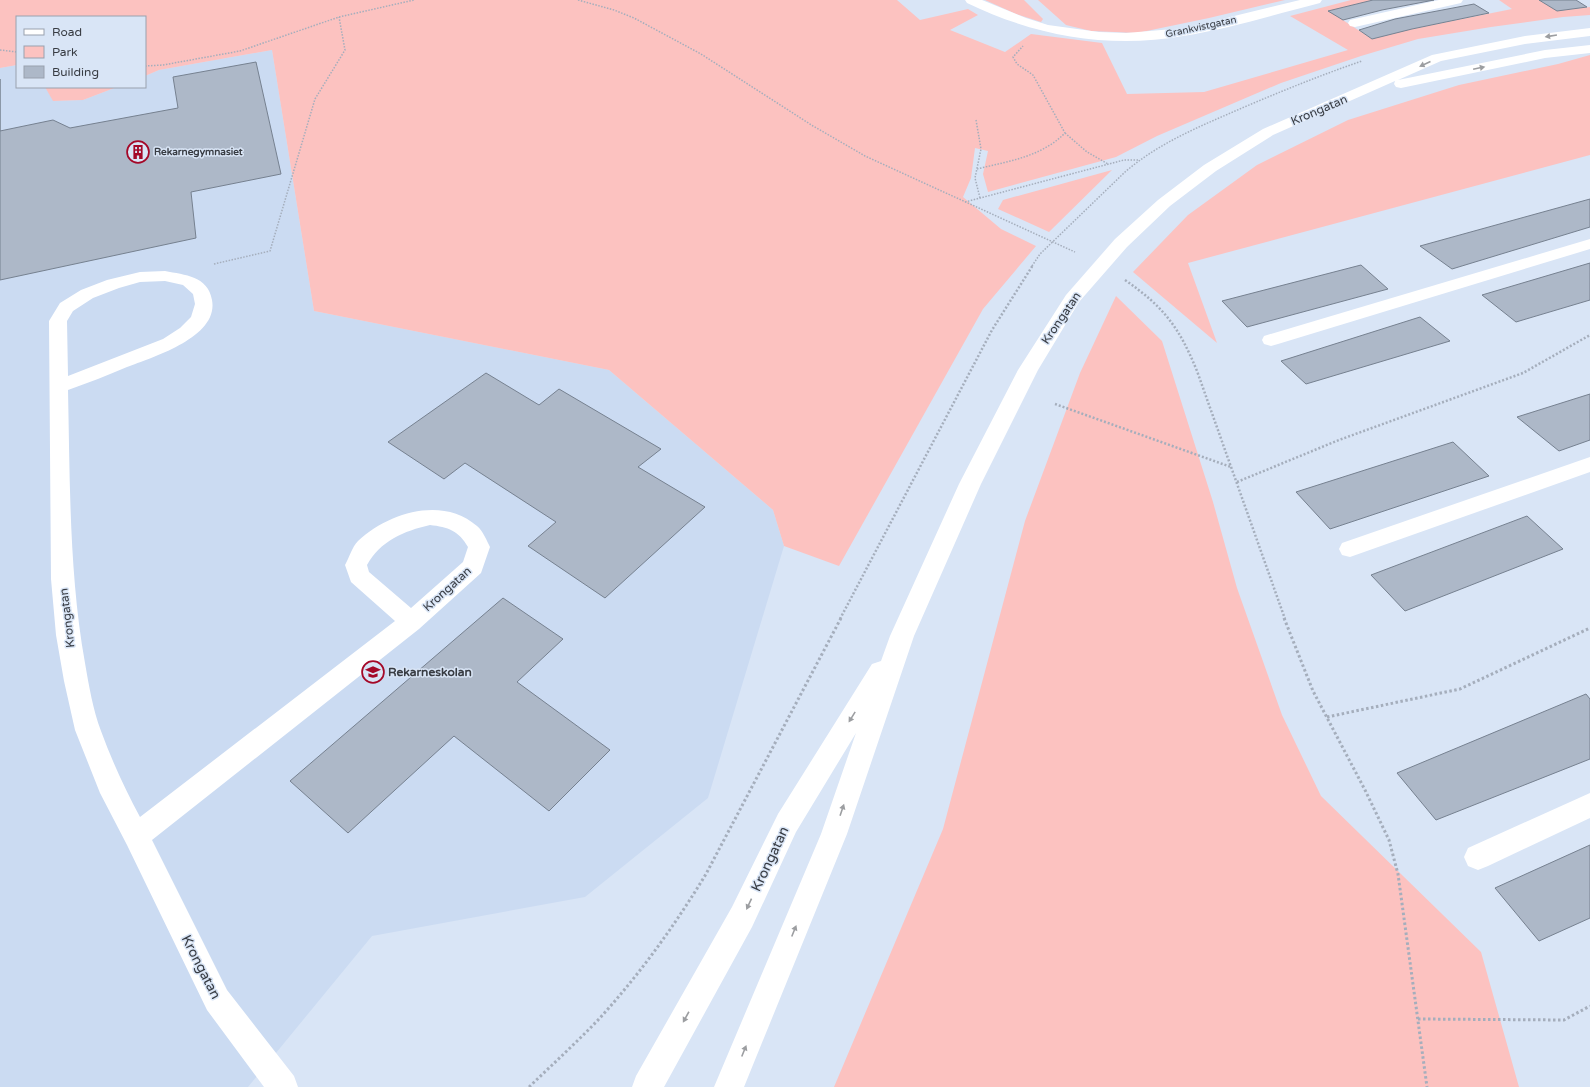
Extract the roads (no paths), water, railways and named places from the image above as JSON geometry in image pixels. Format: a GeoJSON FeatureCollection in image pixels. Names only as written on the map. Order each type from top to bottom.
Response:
{"type":"FeatureCollection","features":[{"type":"Feature","properties":{"kind":"street","name":"Grankvistgatan"},"geometry":{"type":"LineString","coordinates":[[972,0],[992,11],[1019,22],[1077,34],[1114,38],[1149,37],[1180,33],[1315,0]]}},
{"type":"Feature","properties":{"kind":"street"},"geometry":{"type":"LineString","coordinates":[[1355,23],[1456,0]]}},
{"type":"Feature","properties":{"kind":"street","name":"Krongatan"},"geometry":{"type":"LineString","coordinates":[[729,1087],[834,834],[902,636],[970,484],[1028,370],[1072,299],[1121,243],[1164,204],[1210,168],[1268,132],[1437,58],[1524,40],[1590,32]]}},
{"type":"Feature","properties":{"kind":"street","name":"Krongatan"},"geometry":{"type":"LineString","coordinates":[[1359,93],[1545,54],[1590,49]]}},
{"type":"Feature","properties":{"kind":"street"},"geometry":{"type":"LineString","coordinates":[[1271,340],[1590,244]]}},
{"type":"Feature","properties":{"kind":"street","name":"Krongatan"},"geometry":{"type":"LineString","coordinates":[[58,387],[170,343],[187,332],[200,319],[204,304],[202,292],[189,281],[165,276],[140,277],[113,284],[87,294],[66,307],[58,321],[58,387],[62,579],[68,635],[76,682],[88,730],[106,778],[217,1000],[283,1087]]}},
{"type":"Feature","properties":{"kind":"street"},"geometry":{"type":"LineString","coordinates":[[1350,549],[1590,464]]}},
{"type":"Feature","properties":{"kind":"street","name":"Krongatan"},"geometry":{"type":"LineString","coordinates":[[136,836],[411,622],[473,567],[479,547],[471,533],[453,520],[430,517],[407,522],[384,533],[365,548],[356,566],[359,576],[411,622]]}},
{"type":"Feature","properties":{"kind":"street","name":"Krongatan"},"geometry":{"type":"LineString","coordinates":[[647,1087],[742,917],[787,822],[902,636]]}},
{"type":"Feature","properties":{"kind":"street"},"geometry":{"type":"LineString","coordinates":[[1478,857],[1590,805]]}},
{"type":"Feature","properties":{"kind":"place","name":"Rekarnegymnasiet"},"geometry":{"type":"Point","coordinates":[138,152]}},
{"type":"Feature","properties":{"kind":"place","name":"Rekarneskolan"},"geometry":{"type":"Point","coordinates":[373,672]}}]}
